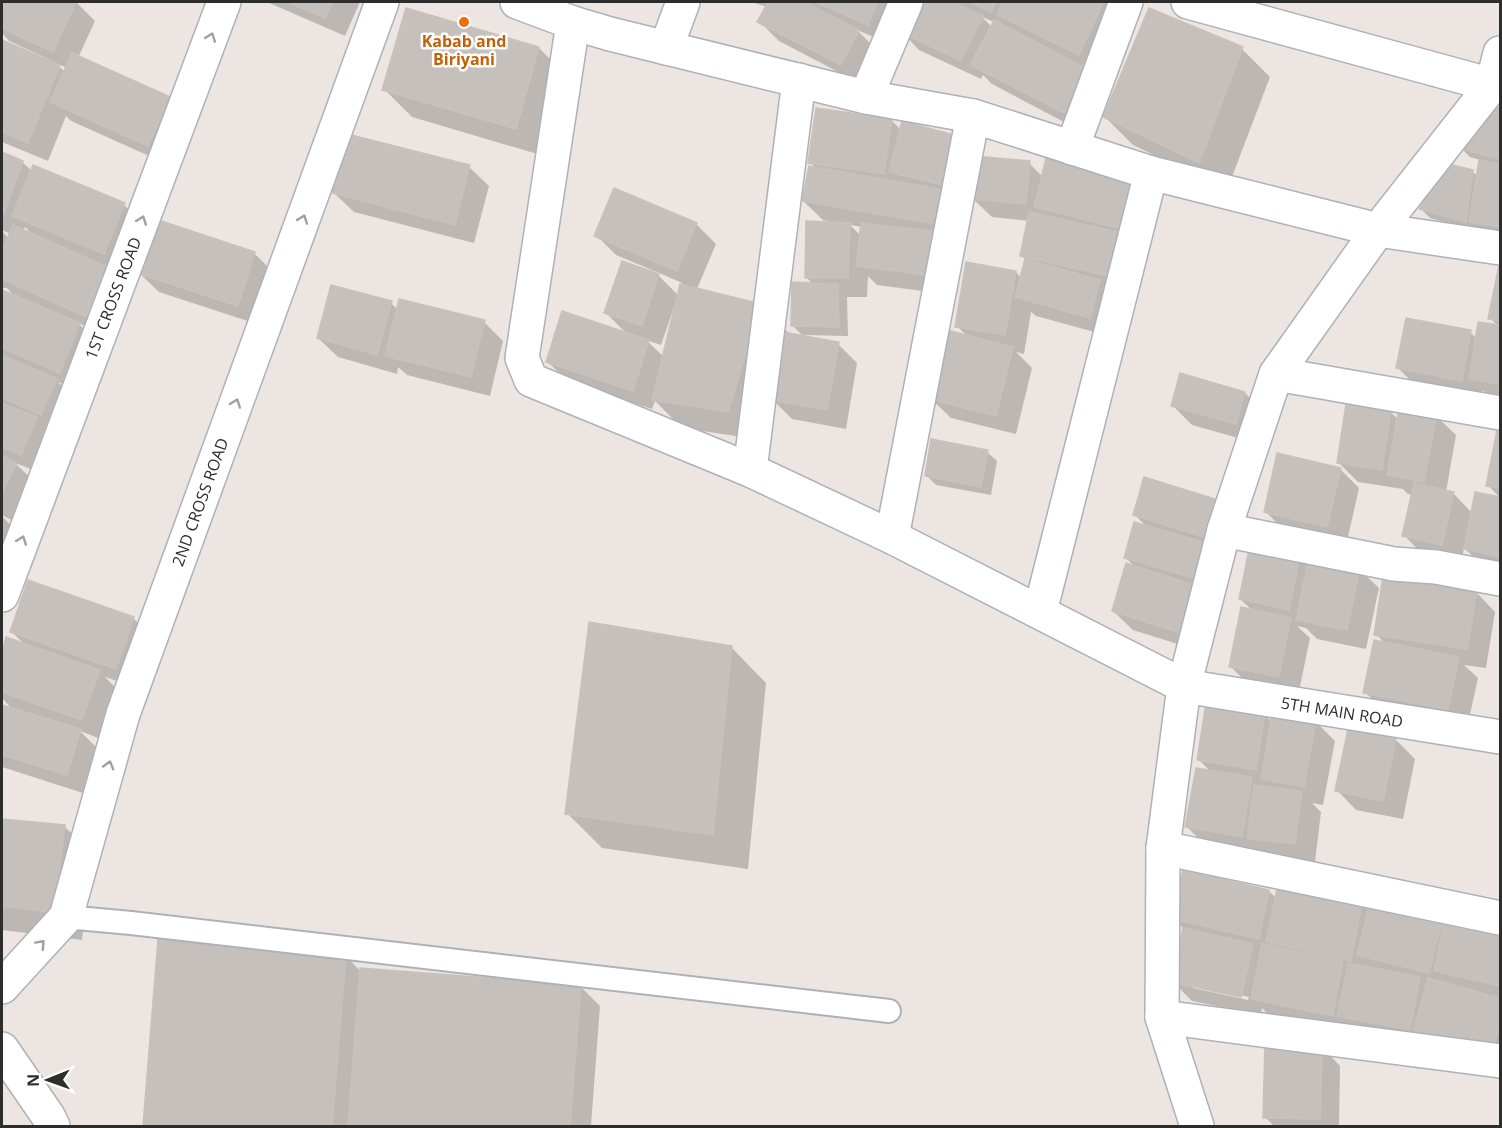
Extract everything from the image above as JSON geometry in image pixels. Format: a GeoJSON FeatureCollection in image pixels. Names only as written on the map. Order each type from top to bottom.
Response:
{"type":"FeatureCollection","features":[{"type":"Feature","properties":{"kind":"street","name":"1ST CROSS ROAD"},"geometry":{"type":"LineString","coordinates":[[2,595],[224,2]]}},
{"type":"Feature","properties":{"kind":"street","name":"2ND CROSS ROAD"},"geometry":{"type":"LineString","coordinates":[[2,987],[66,917],[123,714],[382,2]]}},
{"type":"Feature","properties":{"kind":"street"},"geometry":{"type":"LineString","coordinates":[[518,2],[573,24],[866,97],[973,116],[1151,172],[1378,230],[1500,248]]}},
{"type":"Feature","properties":{"kind":"street"},"geometry":{"type":"LineString","coordinates":[[666,48],[683,2]]}},
{"type":"Feature","properties":{"kind":"street"},"geometry":{"type":"LineString","coordinates":[[866,97],[906,2]]}},
{"type":"Feature","properties":{"kind":"street"},"geometry":{"type":"LineString","coordinates":[[1072,148],[1126,2]]}},
{"type":"Feature","properties":{"kind":"street"},"geometry":{"type":"LineString","coordinates":[[1188,2],[1496,85]]}},
{"type":"Feature","properties":{"kind":"street","name":"5TH MAIN ROAD"},"geometry":{"type":"LineString","coordinates":[[573,24],[522,358],[531,380],[750,470],[892,537],[1184,686],[1500,737]]}},
{"type":"Feature","properties":{"kind":"street"},"geometry":{"type":"LineString","coordinates":[[1197,1126],[1162,1017],[1163,848],[1184,686],[1224,530],[1276,374],[1378,230],[1496,85],[1500,53]]}},
{"type":"Feature","properties":{"kind":"street"},"geometry":{"type":"LineString","coordinates":[[750,470],[799,80]]}},
{"type":"Feature","properties":{"kind":"street"},"geometry":{"type":"LineString","coordinates":[[892,537],[973,116]]}},
{"type":"Feature","properties":{"kind":"street"},"geometry":{"type":"LineString","coordinates":[[1040,612],[1151,172]]}},
{"type":"Feature","properties":{"kind":"street"},"geometry":{"type":"LineString","coordinates":[[1276,374],[1500,413]]}},
{"type":"Feature","properties":{"kind":"street"},"geometry":{"type":"LineString","coordinates":[[1224,530],[1394,564],[1436,567],[1500,579]]}},
{"type":"Feature","properties":{"kind":"street"},"geometry":{"type":"LineString","coordinates":[[1163,848],[1500,918]]}},
{"type":"Feature","properties":{"kind":"street"},"geometry":{"type":"LineString","coordinates":[[1162,1017],[1500,1061]]}},
{"type":"Feature","properties":{"kind":"street"},"geometry":{"type":"LineString","coordinates":[[2,1049],[53,1126]]}},
{"type":"Feature","properties":{"kind":"lane"},"geometry":{"type":"LineString","coordinates":[[66,917],[889,1011]]}},
{"type":"Feature","properties":{"kind":"building"},"geometry":{"type":"Polygon","coordinates":[[[2,2],[76,2],[53,52],[2,28],[2,2]]]}},
{"type":"Feature","properties":{"kind":"building"},"geometry":{"type":"Polygon","coordinates":[[[288,2],[332,2],[325,18],[288,2]]]}},
{"type":"Feature","properties":{"kind":"building"},"geometry":{"type":"Polygon","coordinates":[[[768,2],[805,2],[859,30],[841,65],[757,22],[768,2]]]}},
{"type":"Feature","properties":{"kind":"building"},"geometry":{"type":"Polygon","coordinates":[[[816,2],[878,2],[868,25],[816,2]]]}},
{"type":"Feature","properties":{"kind":"building"},"geometry":{"type":"Polygon","coordinates":[[[911,2],[953,2],[983,16],[961,61],[898,31],[911,2]]]}},
{"type":"Feature","properties":{"kind":"building"},"geometry":{"type":"Polygon","coordinates":[[[969,2],[996,2],[991,12],[969,2]]]}},
{"type":"Feature","properties":{"kind":"building"},"geometry":{"type":"Polygon","coordinates":[[[1003,2],[1103,3],[1079,55],[997,15],[1003,2]]]}},
{"type":"Feature","properties":{"kind":"building"},"geometry":{"type":"Polygon","coordinates":[[[406,8],[539,47],[516,129],[382,90],[406,8]]]}},
{"type":"Feature","properties":{"kind":"building"},"geometry":{"type":"Polygon","coordinates":[[[1149,8],[1243,47],[1199,163],[1103,117],[1149,8]]]}},
{"type":"Feature","properties":{"kind":"building"},"geometry":{"type":"Polygon","coordinates":[[[994,20],[1087,69],[1064,113],[970,65],[994,20]]]}},
{"type":"Feature","properties":{"kind":"building"},"geometry":{"type":"Polygon","coordinates":[[[2,40],[60,65],[28,143],[2,132],[2,40]]]}},
{"type":"Feature","properties":{"kind":"building"},"geometry":{"type":"Polygon","coordinates":[[[72,53],[170,97],[148,146],[50,102],[72,53]]]}},
{"type":"Feature","properties":{"kind":"building"},"geometry":{"type":"Polygon","coordinates":[[[1492,107],[1500,108],[1500,159],[1459,148],[1492,107]]]}},
{"type":"Feature","properties":{"kind":"building"},"geometry":{"type":"Polygon","coordinates":[[[816,108],[892,119],[884,174],[808,163],[816,108]]]}},
{"type":"Feature","properties":{"kind":"building"},"geometry":{"type":"Polygon","coordinates":[[[902,121],[954,135],[942,185],[889,172],[902,121]]]}},
{"type":"Feature","properties":{"kind":"building"},"geometry":{"type":"Polygon","coordinates":[[[347,134],[470,165],[455,225],[332,193],[347,134]]]}},
{"type":"Feature","properties":{"kind":"building"},"geometry":{"type":"Polygon","coordinates":[[[2,152],[23,161],[2,218],[2,152]]]}},
{"type":"Feature","properties":{"kind":"building"},"geometry":{"type":"Polygon","coordinates":[[[974,156],[1030,161],[1026,204],[971,199],[974,156]]]}},
{"type":"Feature","properties":{"kind":"building"},"geometry":{"type":"Polygon","coordinates":[[[1046,158],[1138,181],[1126,230],[1034,207],[1046,158]]]}},
{"type":"Feature","properties":{"kind":"building"},"geometry":{"type":"Polygon","coordinates":[[[1479,160],[1500,164],[1500,227],[1469,222],[1479,160]]]}},
{"type":"Feature","properties":{"kind":"building"},"geometry":{"type":"Polygon","coordinates":[[[1449,164],[1473,170],[1466,222],[1419,209],[1449,164]]]}},
{"type":"Feature","properties":{"kind":"building"},"geometry":{"type":"Polygon","coordinates":[[[33,165],[125,203],[104,254],[12,216],[33,165]]]}},
{"type":"Feature","properties":{"kind":"building"},"geometry":{"type":"Polygon","coordinates":[[[809,166],[946,190],[940,225],[802,201],[809,166]]]}},
{"type":"Feature","properties":{"kind":"building"},"geometry":{"type":"Polygon","coordinates":[[[614,188],[697,223],[677,271],[594,236],[614,188]]]}},
{"type":"Feature","properties":{"kind":"building"},"geometry":{"type":"Polygon","coordinates":[[[1029,212],[1123,233],[1113,277],[1020,256],[1029,212]]]}},
{"type":"Feature","properties":{"kind":"building"},"geometry":{"type":"Polygon","coordinates":[[[155,219],[255,252],[238,306],[137,273],[155,219]]]}},
{"type":"Feature","properties":{"kind":"building"},"geometry":{"type":"Polygon","coordinates":[[[806,221],[850,223],[848,278],[805,278],[806,221]]]}},
{"type":"Feature","properties":{"kind":"building"},"geometry":{"type":"Polygon","coordinates":[[[861,223],[932,231],[926,275],[856,266],[861,223]]]}},
{"type":"Feature","properties":{"kind":"building"},"geometry":{"type":"Polygon","coordinates":[[[13,225],[107,267],[86,317],[2,279],[2,251],[13,225]]]}},
{"type":"Feature","properties":{"kind":"building"},"geometry":{"type":"Polygon","coordinates":[[[1025,259],[1100,280],[1090,318],[1015,297],[1025,259]]]}},
{"type":"Feature","properties":{"kind":"building"},"geometry":{"type":"Polygon","coordinates":[[[622,261],[659,274],[642,326],[604,313],[622,261]]]}},
{"type":"Feature","properties":{"kind":"building"},"geometry":{"type":"Polygon","coordinates":[[[966,262],[1016,271],[1005,335],[955,327],[966,262]]]}},
{"type":"Feature","properties":{"kind":"building"},"geometry":{"type":"Polygon","coordinates":[[[1500,265],[1500,321],[1488,319],[1500,265]]]}},
{"type":"Feature","properties":{"kind":"building"},"geometry":{"type":"Polygon","coordinates":[[[792,282],[838,284],[839,327],[791,326],[792,282]]]}},
{"type":"Feature","properties":{"kind":"building"},"geometry":{"type":"Polygon","coordinates":[[[680,284],[761,304],[728,412],[652,400],[680,284]]]}},
{"type":"Feature","properties":{"kind":"building"},"geometry":{"type":"Polygon","coordinates":[[[331,285],[392,301],[377,355],[317,338],[331,285]]]}},
{"type":"Feature","properties":{"kind":"building"},"geometry":{"type":"Polygon","coordinates":[[[2,290],[80,323],[60,373],[2,348],[2,290]]]}},
{"type":"Feature","properties":{"kind":"building"},"geometry":{"type":"Polygon","coordinates":[[[399,299],[485,320],[471,377],[385,356],[399,299]]]}},
{"type":"Feature","properties":{"kind":"building"},"geometry":{"type":"Polygon","coordinates":[[[562,311],[649,340],[633,391],[546,362],[562,311]]]}},
{"type":"Feature","properties":{"kind":"building"},"geometry":{"type":"Polygon","coordinates":[[[1406,318],[1471,330],[1462,381],[1396,368],[1406,318]]]}},
{"type":"Feature","properties":{"kind":"building"},"geometry":{"type":"Polygon","coordinates":[[[1478,322],[1500,325],[1500,384],[1469,379],[1478,322]]]}},
{"type":"Feature","properties":{"kind":"building"},"geometry":{"type":"Polygon","coordinates":[[[947,330],[1013,347],[996,416],[930,399],[947,330]]]}},
{"type":"Feature","properties":{"kind":"building"},"geometry":{"type":"Polygon","coordinates":[[[783,332],[839,342],[827,410],[771,400],[783,332]]]}},
{"type":"Feature","properties":{"kind":"building"},"geometry":{"type":"Polygon","coordinates":[[[2,355],[57,379],[41,415],[2,398],[2,355]]]}},
{"type":"Feature","properties":{"kind":"building"},"geometry":{"type":"Polygon","coordinates":[[[1180,373],[1245,392],[1236,424],[1171,406],[1180,373]]]}},
{"type":"Feature","properties":{"kind":"building"},"geometry":{"type":"Polygon","coordinates":[[[2,403],[37,417],[21,455],[2,447],[2,403]]]}},
{"type":"Feature","properties":{"kind":"building"},"geometry":{"type":"Polygon","coordinates":[[[1346,404],[1391,411],[1382,470],[1337,463],[1346,404]]]}},
{"type":"Feature","properties":{"kind":"building"},"geometry":{"type":"Polygon","coordinates":[[[1399,407],[1437,414],[1424,482],[1387,475],[1399,407]]]}},
{"type":"Feature","properties":{"kind":"building"},"geometry":{"type":"Polygon","coordinates":[[[1498,425],[1500,425],[1500,488],[1486,486],[1498,425]]]}},
{"type":"Feature","properties":{"kind":"building"},"geometry":{"type":"Polygon","coordinates":[[[931,439],[988,450],[981,487],[925,476],[931,439]]]}},
{"type":"Feature","properties":{"kind":"building"},"geometry":{"type":"Polygon","coordinates":[[[1277,453],[1341,468],[1327,527],[1264,512],[1277,453]]]}},
{"type":"Feature","properties":{"kind":"building"},"geometry":{"type":"Polygon","coordinates":[[[2,456],[17,463],[2,492],[2,456]]]}},
{"type":"Feature","properties":{"kind":"building"},"geometry":{"type":"Polygon","coordinates":[[[1144,477],[1218,500],[1207,538],[1133,515],[1144,477]]]}},
{"type":"Feature","properties":{"kind":"building"},"geometry":{"type":"Polygon","coordinates":[[[1414,483],[1454,492],[1442,545],[1402,536],[1414,483]]]}},
{"type":"Feature","properties":{"kind":"building"},"geometry":{"type":"Polygon","coordinates":[[[1475,492],[1500,497],[1500,557],[1464,549],[1475,492]]]}},
{"type":"Feature","properties":{"kind":"building"},"geometry":{"type":"Polygon","coordinates":[[[1134,522],[1210,544],[1200,580],[1124,558],[1134,522]]]}},
{"type":"Feature","properties":{"kind":"building"},"geometry":{"type":"Polygon","coordinates":[[[1251,540],[1301,550],[1289,610],[1239,599],[1251,540]]]}},
{"type":"Feature","properties":{"kind":"building"},"geometry":{"type":"Polygon","coordinates":[[[1309,557],[1360,567],[1347,630],[1296,620],[1309,557]]]}},
{"type":"Feature","properties":{"kind":"building"},"geometry":{"type":"Polygon","coordinates":[[[1126,563],[1198,586],[1183,634],[1112,611],[1126,563]]]}},
{"type":"Feature","properties":{"kind":"building"},"geometry":{"type":"Polygon","coordinates":[[[1383,576],[1477,591],[1467,649],[1374,635],[1383,576]]]}},
{"type":"Feature","properties":{"kind":"building"},"geometry":{"type":"Polygon","coordinates":[[[28,580],[134,617],[116,669],[10,632],[28,580]]]}},
{"type":"Feature","properties":{"kind":"building"},"geometry":{"type":"Polygon","coordinates":[[[1241,607],[1291,618],[1279,677],[1229,667],[1241,607]]]}},
{"type":"Feature","properties":{"kind":"building"},"geometry":{"type":"Polygon","coordinates":[[[589,622],[732,646],[713,835],[565,814],[589,622]]]}},
{"type":"Feature","properties":{"kind":"building"},"geometry":{"type":"Polygon","coordinates":[[[6,637],[100,670],[82,720],[2,692],[2,651],[6,637]]]}},
{"type":"Feature","properties":{"kind":"building"},"geometry":{"type":"Polygon","coordinates":[[[1374,640],[1459,657],[1448,710],[1363,693],[1374,640]]]}},
{"type":"Feature","properties":{"kind":"building"},"geometry":{"type":"Polygon","coordinates":[[[1206,703],[1265,713],[1256,770],[1197,760],[1206,703]]]}},
{"type":"Feature","properties":{"kind":"building"},"geometry":{"type":"Polygon","coordinates":[[[2,705],[81,729],[67,775],[2,755],[2,705]]]}},
{"type":"Feature","properties":{"kind":"building"},"geometry":{"type":"Polygon","coordinates":[[[1272,712],[1316,720],[1304,787],[1261,779],[1272,712]]]}},
{"type":"Feature","properties":{"kind":"building"},"geometry":{"type":"Polygon","coordinates":[[[1348,729],[1396,738],[1383,801],[1335,791],[1348,729]]]}},
{"type":"Feature","properties":{"kind":"building"},"geometry":{"type":"Polygon","coordinates":[[[1196,768],[1252,777],[1242,837],[1185,827],[1196,768]]]}},
{"type":"Feature","properties":{"kind":"building"},"geometry":{"type":"Polygon","coordinates":[[[1254,785],[1302,791],[1295,844],[1247,838],[1254,785]]]}},
{"type":"Feature","properties":{"kind":"building"},"geometry":{"type":"Polygon","coordinates":[[[2,819],[65,825],[54,913],[2,906],[2,819]]]}},
{"type":"Feature","properties":{"kind":"building"},"geometry":{"type":"Polygon","coordinates":[[[1183,870],[1269,890],[1259,939],[1172,919],[1183,870]]]}},
{"type":"Feature","properties":{"kind":"building"},"geometry":{"type":"Polygon","coordinates":[[[1279,880],[1363,898],[1351,961],[1266,942],[1279,880]]]}},
{"type":"Feature","properties":{"kind":"building"},"geometry":{"type":"Polygon","coordinates":[[[1371,898],[1443,916],[1429,973],[1357,955],[1371,898]]]}},
{"type":"Feature","properties":{"kind":"building"},"geometry":{"type":"Polygon","coordinates":[[[1445,915],[1500,927],[1500,986],[1434,971],[1445,915]]]}},
{"type":"Feature","properties":{"kind":"building"},"geometry":{"type":"Polygon","coordinates":[[[1183,928],[1253,944],[1241,997],[1171,982],[1183,928]]]}},
{"type":"Feature","properties":{"kind":"building"},"geometry":{"type":"Polygon","coordinates":[[[158,939],[346,954],[332,1126],[143,1126],[158,939]]]}},
{"type":"Feature","properties":{"kind":"building"},"geometry":{"type":"Polygon","coordinates":[[[1262,944],[1343,961],[1333,1016],[1251,999],[1262,944]]]}},
{"type":"Feature","properties":{"kind":"building"},"geometry":{"type":"Polygon","coordinates":[[[1348,963],[1420,977],[1410,1030],[1337,1016],[1348,963]]]}},
{"type":"Feature","properties":{"kind":"building"},"geometry":{"type":"Polygon","coordinates":[[[360,968],[581,985],[570,1126],[348,1126],[360,968]]]}},
{"type":"Feature","properties":{"kind":"building"},"geometry":{"type":"Polygon","coordinates":[[[1428,978],[1500,998],[1500,1023],[1491,1057],[1412,1035],[1428,978]]]}},
{"type":"Feature","properties":{"kind":"building"},"geometry":{"type":"Polygon","coordinates":[[[1265,1043],[1322,1045],[1320,1119],[1263,1118],[1265,1043]]]}},
{"type":"Feature","properties":{"kind":"place","name":"Kabab and Biriyani"},"geometry":{"type":"Point","coordinates":[464,22]}}]}
